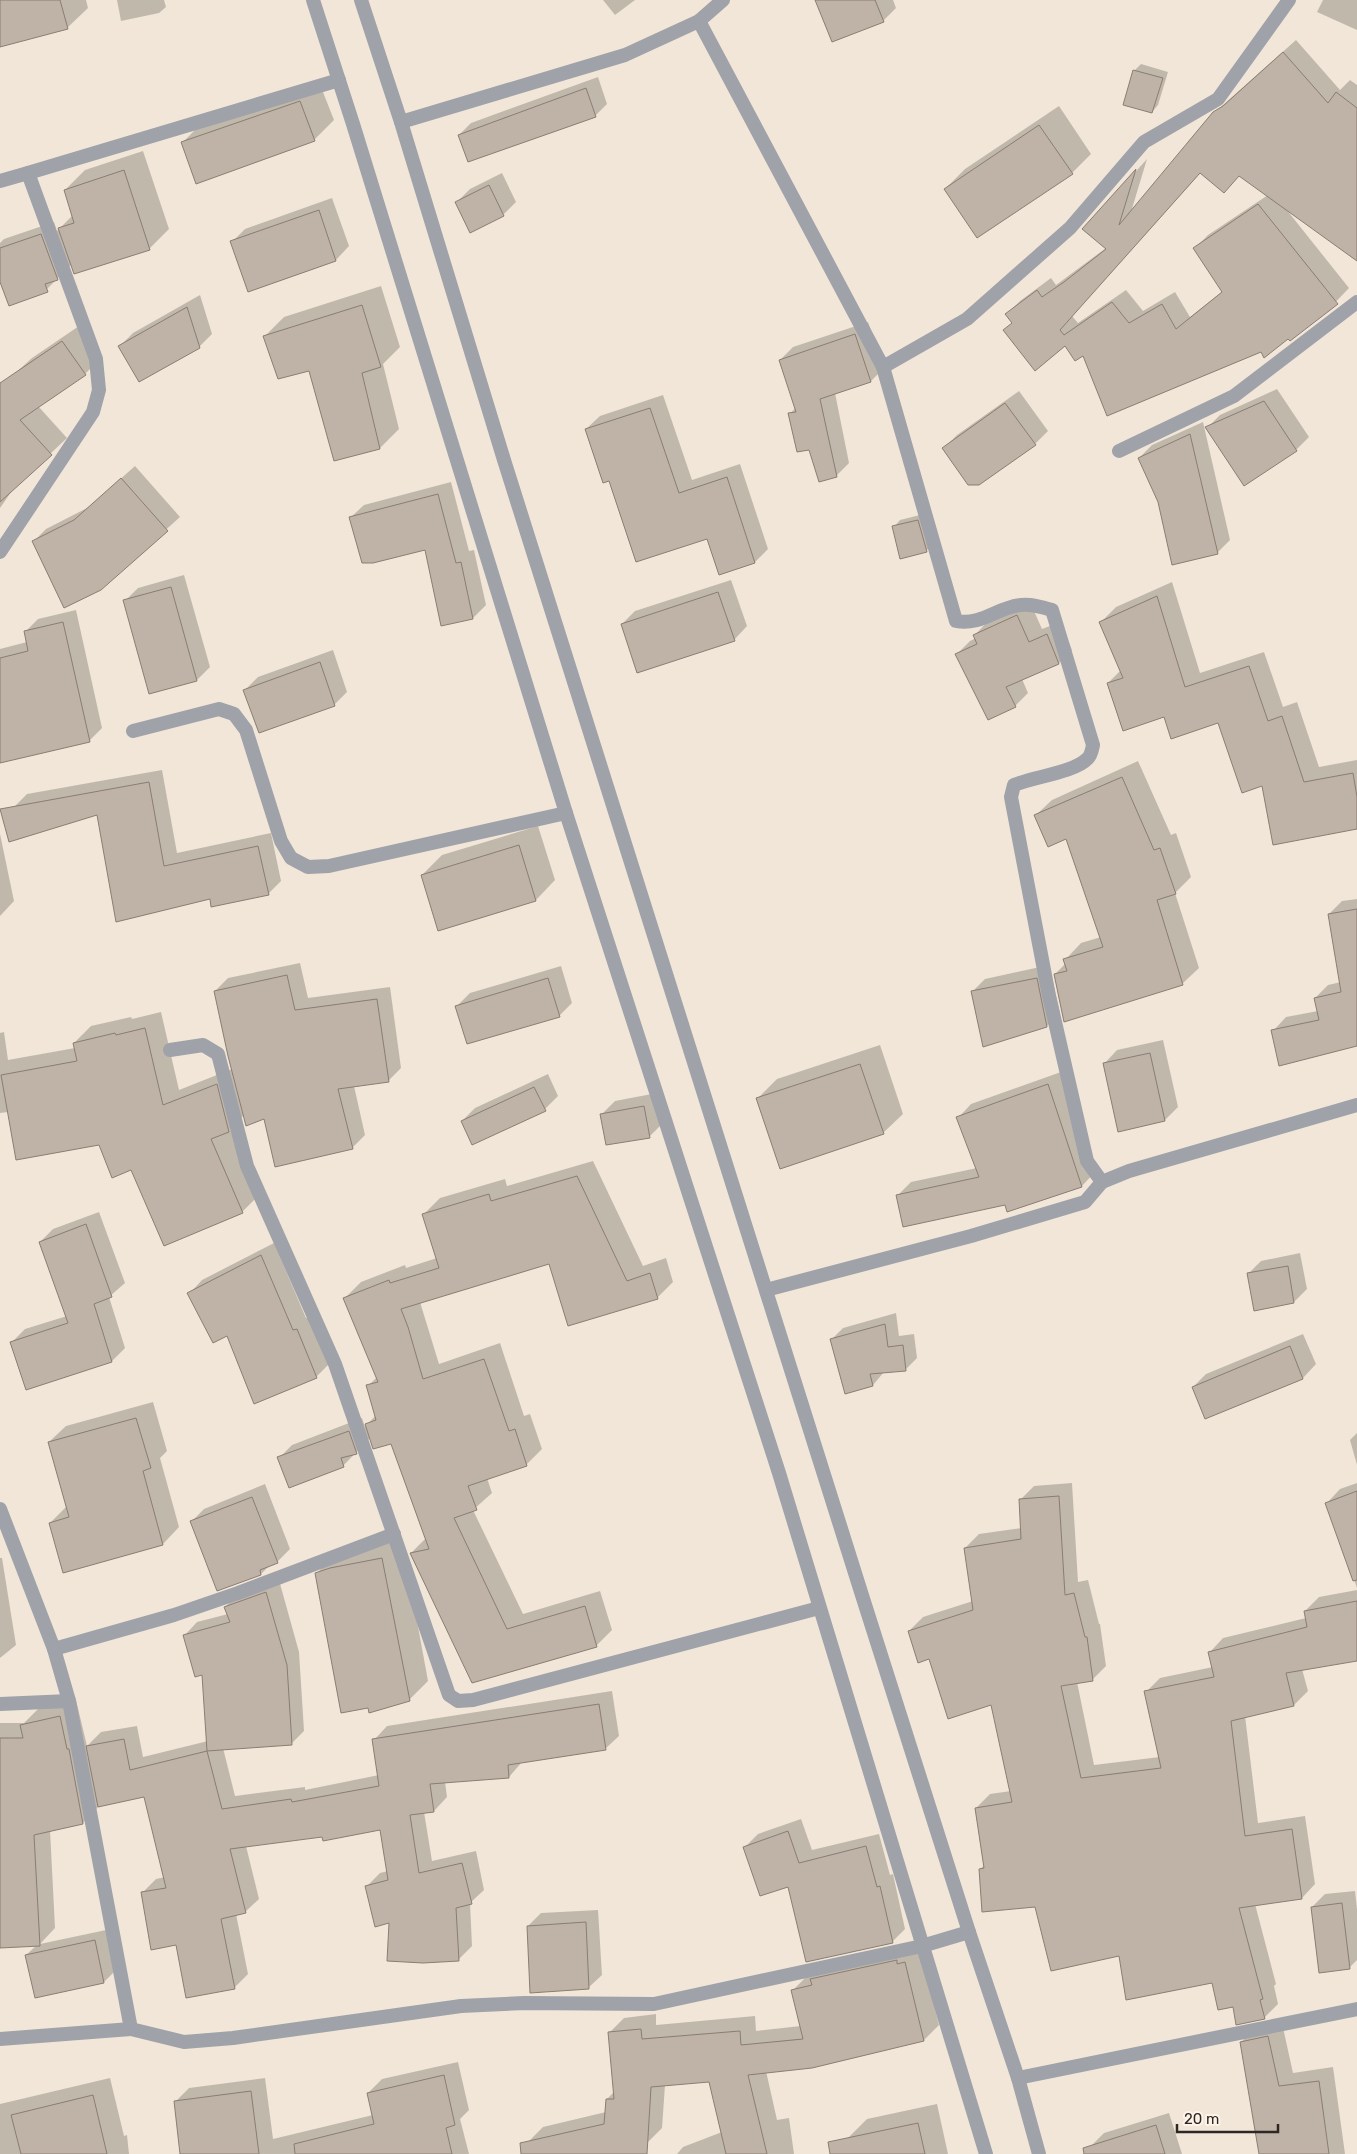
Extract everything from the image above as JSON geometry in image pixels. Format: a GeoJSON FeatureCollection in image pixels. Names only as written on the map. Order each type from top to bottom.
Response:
{"type":"FeatureCollection","features":[{"type":"Feature","properties":{"kind":"street"},"geometry":{"type":"LineString","coordinates":[[313,0],[566,813],[779,1474],[986,2154]]}},
{"type":"Feature","properties":{"kind":"street"},"geometry":{"type":"LineString","coordinates":[[361,0],[401,122],[504,460],[766,1290],[969,1932],[1018,2078],[1039,2154]]}},
{"type":"Feature","properties":{"kind":"street"},"geometry":{"type":"LineString","coordinates":[[401,122],[625,56],[699,21],[723,0]]}},
{"type":"Feature","properties":{"kind":"street"},"geometry":{"type":"LineString","coordinates":[[883,367],[968,319],[1070,228],[1144,142],[1218,99],[1289,0]]}},
{"type":"Feature","properties":{"kind":"street"},"geometry":{"type":"LineString","coordinates":[[699,21],[883,367],[956,621],[968,623],[1019,605],[1039,606],[1052,610],[1093,745],[1090,758],[1080,766],[1014,785],[1011,797],[1049,996],[1087,1160],[1102,1182]]}},
{"type":"Feature","properties":{"kind":"street"},"geometry":{"type":"LineString","coordinates":[[0,181],[339,80]]}},
{"type":"Feature","properties":{"kind":"street"},"geometry":{"type":"LineString","coordinates":[[0,552],[93,412],[99,390],[96,359],[28,172]]}},
{"type":"Feature","properties":{"kind":"street"},"geometry":{"type":"LineString","coordinates":[[1119,451],[1234,396],[1357,302]]}},
{"type":"Feature","properties":{"kind":"street"},"geometry":{"type":"LineString","coordinates":[[133,731],[219,709],[234,714],[246,730],[281,841],[291,858],[308,867],[329,866],[566,813]]}},
{"type":"Feature","properties":{"kind":"street"},"geometry":{"type":"LineString","coordinates":[[170,1050],[204,1045],[218,1054],[247,1166],[336,1364],[450,1695],[458,1701],[473,1700],[819,1608]]}},
{"type":"Feature","properties":{"kind":"street"},"geometry":{"type":"LineString","coordinates":[[766,1290],[971,1236],[1085,1202],[1102,1182],[1129,1171],[1357,1105]]}},
{"type":"Feature","properties":{"kind":"street"},"geometry":{"type":"LineString","coordinates":[[0,1510],[54,1649],[69,1701],[131,2030]]}},
{"type":"Feature","properties":{"kind":"street"},"geometry":{"type":"LineString","coordinates":[[54,1649],[174,1615],[394,1534]]}},
{"type":"Feature","properties":{"kind":"street"},"geometry":{"type":"LineString","coordinates":[[0,1704],[69,1701]]}},
{"type":"Feature","properties":{"kind":"street"},"geometry":{"type":"LineString","coordinates":[[0,2039],[131,2030],[184,2042],[233,2038],[461,2006],[524,2003],[654,2004],[922,1946],[969,1932]]}},
{"type":"Feature","properties":{"kind":"street"},"geometry":{"type":"LineString","coordinates":[[1018,2078],[1357,2009]]}},
{"type":"Feature","properties":{"kind":"building"},"geometry":{"type":"Polygon","coordinates":[[[0,0],[60,0],[68,29],[0,47],[0,0]]]}},
{"type":"Feature","properties":{"kind":"building"},"geometry":{"type":"Polygon","coordinates":[[[815,0],[875,0],[884,22],[832,42],[815,0]]]}},
{"type":"Feature","properties":{"kind":"building"},"geometry":{"type":"Polygon","coordinates":[[[1283,52],[1328,103],[1336,92],[1357,108],[1357,261],[1239,176],[1224,193],[1200,173],[1060,330],[1064,335],[1112,302],[1129,323],[1162,304],[1176,329],[1222,292],[1193,248],[1258,204],[1338,304],[1290,341],[1288,339],[1264,358],[1261,352],[1107,416],[1083,356],[1075,361],[1065,346],[1035,371],[1003,330],[1012,323],[1005,314],[1037,290],[1042,297],[1106,249],[1082,229],[1136,169],[1119,225],[1213,112],[1223,106],[1283,52]]]}},
{"type":"Feature","properties":{"kind":"building"},"geometry":{"type":"Polygon","coordinates":[[[1133,70],[1163,78],[1152,113],[1123,105],[1133,70]]]}},
{"type":"Feature","properties":{"kind":"building"},"geometry":{"type":"Polygon","coordinates":[[[586,88],[596,117],[468,162],[458,135],[586,88]]]}},
{"type":"Feature","properties":{"kind":"building"},"geometry":{"type":"Polygon","coordinates":[[[300,101],[315,141],[196,184],[181,142],[300,101]]]}},
{"type":"Feature","properties":{"kind":"building"},"geometry":{"type":"Polygon","coordinates":[[[1039,125],[1073,174],[977,238],[944,189],[1039,125]]]}},
{"type":"Feature","properties":{"kind":"building"},"geometry":{"type":"Polygon","coordinates":[[[124,170],[150,250],[74,274],[58,228],[74,223],[64,190],[124,170]]]}},
{"type":"Feature","properties":{"kind":"building"},"geometry":{"type":"Polygon","coordinates":[[[489,185],[504,216],[470,233],[455,202],[489,185]]]}},
{"type":"Feature","properties":{"kind":"building"},"geometry":{"type":"Polygon","coordinates":[[[319,210],[336,261],[248,292],[230,241],[319,210]]]}},
{"type":"Feature","properties":{"kind":"building"},"geometry":{"type":"Polygon","coordinates":[[[41,234],[58,280],[45,284],[48,292],[9,306],[0,282],[0,248],[41,234]]]}},
{"type":"Feature","properties":{"kind":"building"},"geometry":{"type":"Polygon","coordinates":[[[362,305],[381,367],[362,373],[380,449],[334,461],[309,371],[278,379],[263,336],[362,305]]]}},
{"type":"Feature","properties":{"kind":"building"},"geometry":{"type":"Polygon","coordinates":[[[187,307],[200,348],[139,382],[118,346],[187,307]]]}},
{"type":"Feature","properties":{"kind":"building"},"geometry":{"type":"Polygon","coordinates":[[[855,334],[871,382],[820,399],[837,477],[819,482],[809,450],[797,452],[788,413],[796,412],[779,360],[855,334]]]}},
{"type":"Feature","properties":{"kind":"building"},"geometry":{"type":"Polygon","coordinates":[[[62,341],[86,375],[20,420],[52,455],[0,502],[0,383],[62,341]]]}},
{"type":"Feature","properties":{"kind":"building"},"geometry":{"type":"Polygon","coordinates":[[[1264,401],[1297,451],[1244,486],[1205,427],[1264,401]]]}},
{"type":"Feature","properties":{"kind":"building"},"geometry":{"type":"Polygon","coordinates":[[[1005,403],[1036,445],[979,485],[968,485],[942,448],[1005,403]]]}},
{"type":"Feature","properties":{"kind":"building"},"geometry":{"type":"Polygon","coordinates":[[[650,408],[679,493],[727,477],[755,563],[719,575],[707,539],[636,562],[609,481],[603,483],[585,429],[650,408]]]}},
{"type":"Feature","properties":{"kind":"building"},"geometry":{"type":"Polygon","coordinates":[[[1190,434],[1218,554],[1172,565],[1158,502],[1138,458],[1190,434]]]}},
{"type":"Feature","properties":{"kind":"building"},"geometry":{"type":"Polygon","coordinates":[[[121,478],[168,531],[101,590],[64,608],[32,541],[74,520],[121,478]]]}},
{"type":"Feature","properties":{"kind":"building"},"geometry":{"type":"Polygon","coordinates":[[[438,494],[456,563],[461,562],[473,619],[441,626],[425,550],[373,563],[362,563],[349,517],[438,494]]]}},
{"type":"Feature","properties":{"kind":"building"},"geometry":{"type":"Polygon","coordinates":[[[918,520],[927,552],[900,559],[892,526],[918,520]]]}},
{"type":"Feature","properties":{"kind":"building"},"geometry":{"type":"Polygon","coordinates":[[[171,587],[197,681],[149,694],[123,600],[171,587]]]}},
{"type":"Feature","properties":{"kind":"building"},"geometry":{"type":"Polygon","coordinates":[[[718,592],[735,641],[637,673],[621,624],[718,592]]]}},
{"type":"Feature","properties":{"kind":"building"},"geometry":{"type":"Polygon","coordinates":[[[1157,596],[1185,687],[1249,666],[1268,721],[1282,716],[1304,782],[1353,773],[1357,797],[1357,829],[1273,845],[1262,786],[1242,793],[1218,723],[1171,739],[1164,717],[1123,731],[1107,683],[1123,678],[1099,622],[1157,596]]]}},
{"type":"Feature","properties":{"kind":"building"},"geometry":{"type":"Polygon","coordinates":[[[1017,615],[1029,642],[1047,634],[1059,664],[1006,687],[1016,707],[988,720],[955,654],[977,644],[973,635],[1017,615]]]}},
{"type":"Feature","properties":{"kind":"building"},"geometry":{"type":"Polygon","coordinates":[[[63,622],[90,742],[0,763],[0,658],[28,651],[24,631],[63,622]]]}},
{"type":"Feature","properties":{"kind":"building"},"geometry":{"type":"Polygon","coordinates":[[[320,662],[335,706],[259,733],[243,690],[320,662]]]}},
{"type":"Feature","properties":{"kind":"building"},"geometry":{"type":"Polygon","coordinates":[[[1122,777],[1154,850],[1160,848],[1176,894],[1157,900],[1183,985],[1064,1022],[1054,974],[1067,971],[1063,959],[1103,947],[1066,839],[1048,847],[1034,815],[1122,777]]]}},
{"type":"Feature","properties":{"kind":"building"},"geometry":{"type":"Polygon","coordinates":[[[149,782],[164,866],[258,846],[269,895],[211,907],[210,899],[116,922],[97,815],[9,842],[0,809],[149,782]]]}},
{"type":"Feature","properties":{"kind":"building"},"geometry":{"type":"Polygon","coordinates":[[[519,845],[536,901],[438,931],[421,875],[519,845]]]}},
{"type":"Feature","properties":{"kind":"building"},"geometry":{"type":"Polygon","coordinates":[[[1357,909],[1357,1046],[1279,1066],[1271,1030],[1319,1020],[1314,998],[1341,992],[1328,914],[1357,909]]]}},
{"type":"Feature","properties":{"kind":"building"},"geometry":{"type":"Polygon","coordinates":[[[287,975],[295,1010],[377,999],[389,1082],[338,1089],[353,1149],[275,1167],[264,1119],[246,1126],[214,991],[287,975]]]}},
{"type":"Feature","properties":{"kind":"building"},"geometry":{"type":"Polygon","coordinates":[[[548,978],[560,1017],[467,1044],[455,1006],[548,978]]]}},
{"type":"Feature","properties":{"kind":"building"},"geometry":{"type":"Polygon","coordinates":[[[1037,978],[1047,1027],[983,1047],[971,991],[1037,978]]]}},
{"type":"Feature","properties":{"kind":"building"},"geometry":{"type":"Polygon","coordinates":[[[145,1028],[163,1105],[217,1084],[229,1132],[211,1139],[243,1213],[164,1246],[131,1170],[112,1178],[99,1145],[16,1160],[1,1075],[77,1061],[73,1043],[145,1028]]]}},
{"type":"Feature","properties":{"kind":"building"},"geometry":{"type":"Polygon","coordinates":[[[1150,1053],[1165,1121],[1118,1132],[1103,1063],[1150,1053]]]}},
{"type":"Feature","properties":{"kind":"building"},"geometry":{"type":"Polygon","coordinates":[[[860,1064],[884,1134],[780,1169],[756,1098],[860,1064]]]}},
{"type":"Feature","properties":{"kind":"building"},"geometry":{"type":"Polygon","coordinates":[[[1048,1084],[1082,1187],[1007,1212],[1005,1205],[903,1227],[896,1195],[979,1177],[956,1117],[1048,1084]]]}},
{"type":"Feature","properties":{"kind":"building"},"geometry":{"type":"Polygon","coordinates":[[[534,1087],[546,1111],[472,1145],[461,1121],[534,1087]]]}},
{"type":"Feature","properties":{"kind":"building"},"geometry":{"type":"Polygon","coordinates":[[[644,1106],[650,1138],[606,1145],[600,1114],[644,1106]]]}},
{"type":"Feature","properties":{"kind":"building"},"geometry":{"type":"Polygon","coordinates":[[[577,1176],[627,1281],[650,1273],[658,1299],[568,1326],[549,1264],[401,1309],[423,1379],[484,1359],[509,1431],[515,1429],[527,1466],[468,1486],[477,1510],[454,1518],[507,1629],[585,1606],[597,1647],[472,1683],[410,1553],[429,1549],[391,1444],[373,1449],[365,1424],[376,1420],[366,1385],[378,1382],[343,1298],[389,1280],[390,1283],[439,1268],[422,1214],[489,1194],[491,1201],[577,1176]]]}},
{"type":"Feature","properties":{"kind":"building"},"geometry":{"type":"Polygon","coordinates":[[[86,1224],[112,1297],[94,1304],[112,1362],[26,1390],[10,1342],[68,1323],[39,1242],[86,1224]]]}},
{"type":"Feature","properties":{"kind":"building"},"geometry":{"type":"Polygon","coordinates":[[[261,1255],[293,1330],[297,1329],[317,1378],[254,1404],[227,1336],[213,1343],[187,1293],[261,1255]]]}},
{"type":"Feature","properties":{"kind":"building"},"geometry":{"type":"Polygon","coordinates":[[[1288,1266],[1294,1303],[1254,1311],[1247,1273],[1288,1266]]]}},
{"type":"Feature","properties":{"kind":"building"},"geometry":{"type":"Polygon","coordinates":[[[885,1324],[888,1347],[903,1345],[906,1371],[870,1374],[873,1386],[845,1394],[830,1339],[885,1324]]]}},
{"type":"Feature","properties":{"kind":"building"},"geometry":{"type":"Polygon","coordinates":[[[1290,1346],[1303,1379],[1205,1419],[1192,1387],[1290,1346]]]}},
{"type":"Feature","properties":{"kind":"building"},"geometry":{"type":"Polygon","coordinates":[[[136,1418],[151,1468],[143,1471],[163,1545],[63,1573],[49,1523],[69,1517],[48,1442],[136,1418]]]}},
{"type":"Feature","properties":{"kind":"building"},"geometry":{"type":"Polygon","coordinates":[[[349,1431],[357,1454],[341,1458],[344,1467],[289,1488],[277,1457],[349,1431]]]}},
{"type":"Feature","properties":{"kind":"building"},"geometry":{"type":"Polygon","coordinates":[[[1357,1491],[1357,1580],[1353,1581],[1325,1503],[1357,1491]]]}},
{"type":"Feature","properties":{"kind":"building"},"geometry":{"type":"Polygon","coordinates":[[[1059,1496],[1065,1595],[1074,1593],[1085,1637],[1087,1637],[1093,1681],[1061,1686],[1081,1778],[1161,1768],[1144,1691],[1214,1677],[1208,1652],[1307,1627],[1304,1611],[1357,1601],[1357,1661],[1286,1673],[1294,1706],[1231,1721],[1245,1836],[1292,1829],[1302,1899],[1239,1908],[1263,1999],[1260,2000],[1265,2019],[1236,2025],[1233,2007],[1218,2010],[1212,1983],[1126,2000],[1119,1956],[1051,1971],[1035,1907],[982,1912],[979,1869],[984,1868],[975,1808],[1012,1802],[991,1705],[948,1719],[929,1659],[918,1663],[908,1631],[973,1610],[964,1548],[1021,1539],[1019,1499],[1059,1496]]]}},
{"type":"Feature","properties":{"kind":"building"},"geometry":{"type":"Polygon","coordinates":[[[252,1497],[278,1563],[260,1570],[261,1575],[217,1591],[190,1521],[252,1497]]]}},
{"type":"Feature","properties":{"kind":"building"},"geometry":{"type":"Polygon","coordinates":[[[382,1558],[410,1701],[369,1713],[368,1708],[341,1713],[315,1573],[330,1568],[382,1558]]]}},
{"type":"Feature","properties":{"kind":"building"},"geometry":{"type":"Polygon","coordinates":[[[266,1592],[287,1665],[292,1745],[207,1751],[202,1675],[195,1677],[183,1635],[230,1622],[224,1607],[266,1592]]]}},
{"type":"Feature","properties":{"kind":"building"},"geometry":{"type":"Polygon","coordinates":[[[599,1704],[606,1750],[508,1765],[509,1778],[430,1784],[434,1812],[410,1815],[419,1873],[462,1863],[472,1904],[456,1908],[459,1961],[423,1963],[387,1961],[389,1923],[375,1927],[365,1886],[388,1880],[380,1830],[323,1841],[322,1837],[230,1849],[246,1913],[221,1919],[235,1989],[186,1998],[176,1945],[151,1950],[141,1892],[166,1888],[144,1797],[98,1807],[86,1746],[124,1739],[130,1770],[207,1751],[222,1809],[291,1799],[292,1802],[379,1786],[372,1739],[599,1704]]]}},
{"type":"Feature","properties":{"kind":"building"},"geometry":{"type":"Polygon","coordinates":[[[60,1716],[67,1749],[69,1749],[83,1824],[34,1835],[40,1946],[0,1948],[0,1738],[23,1738],[20,1725],[60,1716]]]}},
{"type":"Feature","properties":{"kind":"building"},"geometry":{"type":"Polygon","coordinates":[[[788,1831],[799,1863],[866,1846],[877,1887],[880,1886],[893,1943],[806,1962],[788,1887],[760,1896],[743,1847],[788,1831]]]}},
{"type":"Feature","properties":{"kind":"building"},"geometry":{"type":"Polygon","coordinates":[[[1342,1903],[1350,1969],[1319,1973],[1311,1907],[1342,1903]]]}},
{"type":"Feature","properties":{"kind":"building"},"geometry":{"type":"Polygon","coordinates":[[[586,1922],[589,1989],[530,1993],[527,1926],[586,1922]]]}},
{"type":"Feature","properties":{"kind":"building"},"geometry":{"type":"Polygon","coordinates":[[[95,1940],[104,1983],[35,1998],[25,1955],[95,1940]]]}},
{"type":"Feature","properties":{"kind":"building"},"geometry":{"type":"Polygon","coordinates":[[[897,1960],[897,1964],[905,1962],[924,2041],[812,2068],[748,2075],[767,2154],[726,2154],[709,2082],[651,2087],[647,2154],[521,2154],[520,2143],[604,2124],[606,2099],[614,2099],[608,2032],[641,2029],[642,2039],[740,2031],[741,2045],[803,2039],[791,1990],[812,1985],[810,1979],[897,1960]]]}},
{"type":"Feature","properties":{"kind":"building"},"geometry":{"type":"Polygon","coordinates":[[[1268,2036],[1279,2086],[1319,2081],[1329,2154],[1259,2154],[1240,2042],[1268,2036]]]}},
{"type":"Feature","properties":{"kind":"building"},"geometry":{"type":"Polygon","coordinates":[[[444,2075],[455,2125],[446,2128],[452,2154],[295,2154],[294,2144],[374,2124],[367,2093],[444,2075]]]}},
{"type":"Feature","properties":{"kind":"building"},"geometry":{"type":"Polygon","coordinates":[[[251,2091],[259,2154],[180,2154],[174,2101],[251,2091]]]}},
{"type":"Feature","properties":{"kind":"building"},"geometry":{"type":"Polygon","coordinates":[[[93,2095],[107,2154],[21,2154],[11,2115],[93,2095]]]}},
{"type":"Feature","properties":{"kind":"building"},"geometry":{"type":"Polygon","coordinates":[[[918,2123],[925,2154],[830,2154],[828,2142],[918,2123]]]}},
{"type":"Feature","properties":{"kind":"building"},"geometry":{"type":"Polygon","coordinates":[[[1156,2125],[1165,2154],[1084,2154],[1083,2148],[1156,2125]]]}}]}
